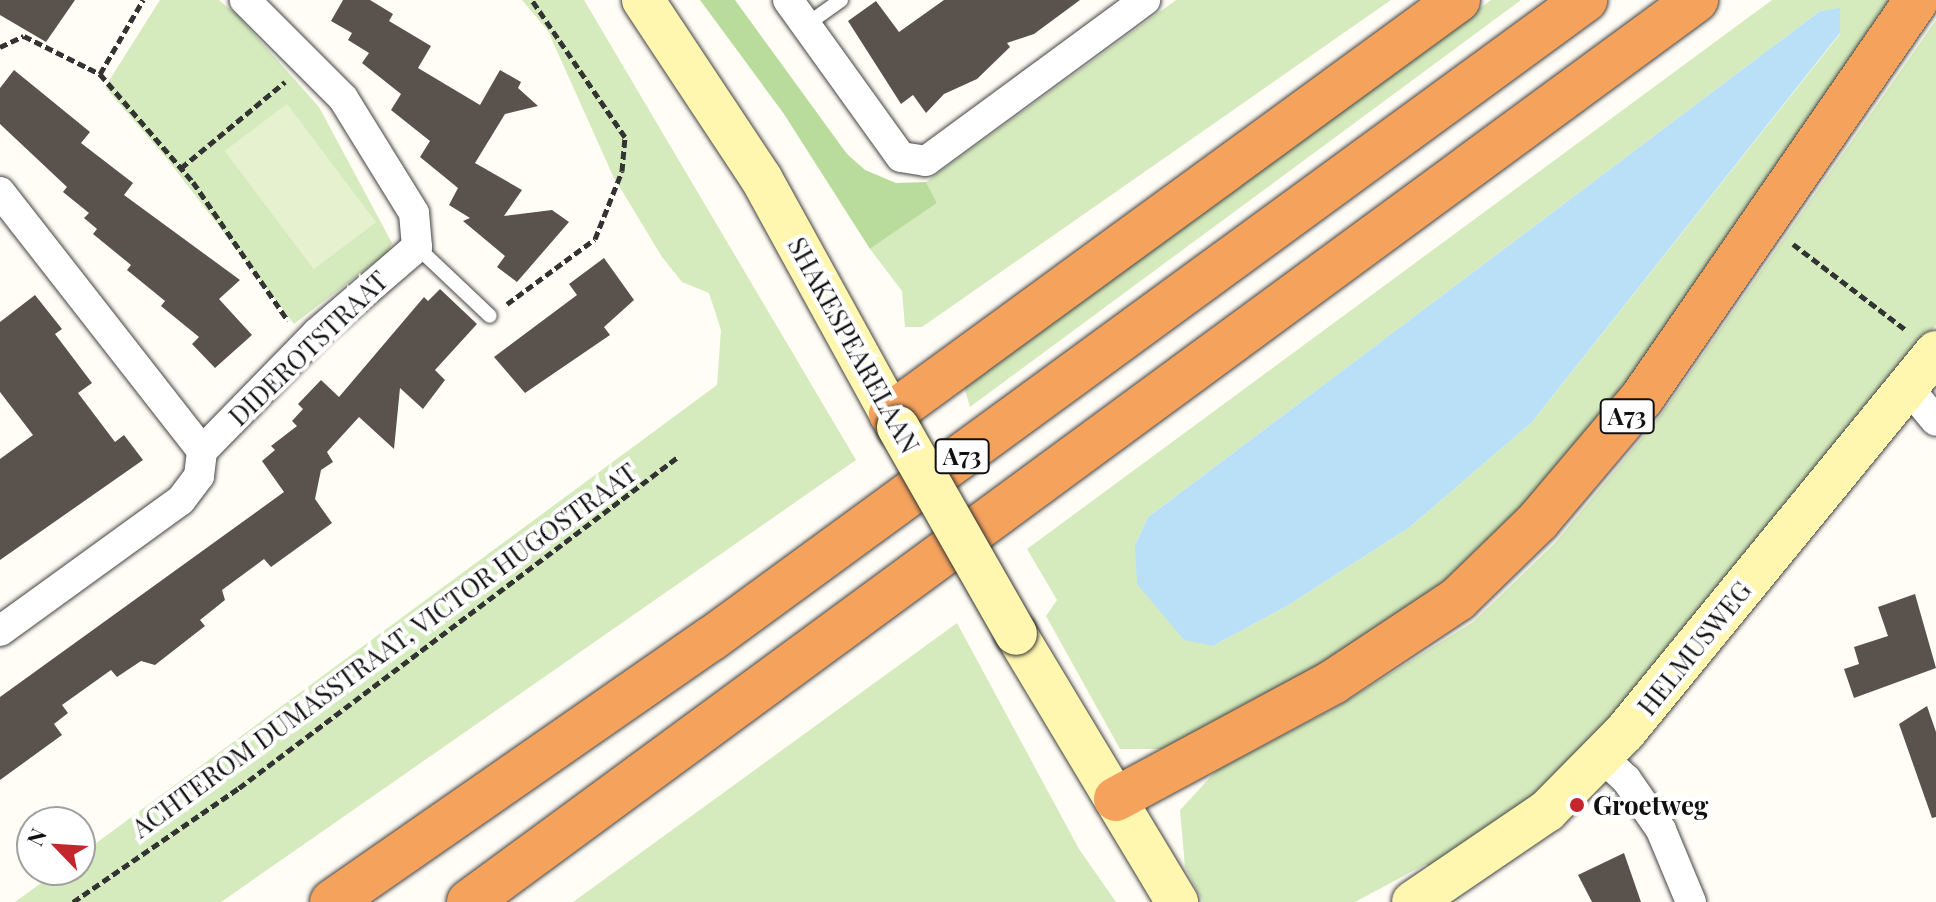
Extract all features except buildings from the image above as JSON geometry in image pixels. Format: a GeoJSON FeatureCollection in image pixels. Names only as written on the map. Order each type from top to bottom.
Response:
{"type":"FeatureCollection","features":[{"type":"Feature","properties":{"kind":"highway"},"geometry":{"type":"LineString","coordinates":[[895,421],[1458,0]]}},
{"type":"Feature","properties":{"kind":"highway","name":"A73"},"geometry":{"type":"LineString","coordinates":[[332,902],[711,639],[1585,0]]}},
{"type":"Feature","properties":{"kind":"highway","name":"A73"},"geometry":{"type":"LineString","coordinates":[[475,899],[1696,0]]}},
{"type":"Feature","properties":{"kind":"highway","name":"A73"},"geometry":{"type":"LineString","coordinates":[[1116,799],[1333,682],[1458,599],[1538,521],[1642,398],[1917,0]]}},
{"type":"Feature","properties":{"kind":"street"},"geometry":{"type":"LineString","coordinates":[[245,0],[311,61],[343,98],[414,213],[417,247]]}},
{"type":"Feature","properties":{"kind":"street","name":"SHAKESPEARELAAN"},"geometry":{"type":"LineString","coordinates":[[643,0],[761,178],[1016,634],[1177,902]]}},
{"type":"Feature","properties":{"kind":"street"},"geometry":{"type":"LineString","coordinates":[[788,0],[901,157],[926,161],[1145,0]]}},
{"type":"Feature","properties":{"kind":"street"},"geometry":{"type":"LineString","coordinates":[[0,192],[10,226],[202,451],[199,476],[181,500],[0,631]]}},
{"type":"Feature","properties":{"kind":"street","name":"DIDEROTSTRAAT"},"geometry":{"type":"LineString","coordinates":[[202,451],[305,345],[417,247]]}},
{"type":"Feature","properties":{"kind":"street","name":"HELMUSWEG"},"geometry":{"type":"LineString","coordinates":[[1413,902],[1547,811],[1601,756],[1936,352]]}},
{"type":"Feature","properties":{"kind":"street"},"geometry":{"type":"LineString","coordinates":[[1907,386],[1936,421]]}},
{"type":"Feature","properties":{"kind":"street"},"geometry":{"type":"LineString","coordinates":[[1601,756],[1626,779],[1661,830],[1691,902]]}},
{"type":"Feature","properties":{"kind":"lane"},"geometry":{"type":"LineString","coordinates":[[806,25],[841,0]]}},
{"type":"Feature","properties":{"kind":"lane"},"geometry":{"type":"LineString","coordinates":[[417,247],[490,316]]}},
{"type":"Feature","properties":{"kind":"path"},"geometry":{"type":"LineString","coordinates":[[100,74],[143,0]]}},
{"type":"Feature","properties":{"kind":"path"},"geometry":{"type":"LineString","coordinates":[[490,316],[595,239],[622,171],[625,137],[532,0]]}},
{"type":"Feature","properties":{"kind":"path"},"geometry":{"type":"LineString","coordinates":[[0,47],[24,36],[100,74],[181,168],[305,345]]}},
{"type":"Feature","properties":{"kind":"path"},"geometry":{"type":"LineString","coordinates":[[181,168],[311,61]]}},
{"type":"Feature","properties":{"kind":"path"},"geometry":{"type":"LineString","coordinates":[[1784,237],[1936,352]]}},
{"type":"Feature","properties":{"kind":"path","name":"ACHTEROM DUMASSTRAAT, VICTOR HUGOSTRAAT"},"geometry":{"type":"LineString","coordinates":[[73,902],[239,788],[678,457]]}},
{"type":"Feature","properties":{"kind":"green space"},"geometry":{"type":"Polygon","coordinates":[[[160,0],[219,0],[239,17],[319,107],[392,243],[388,252],[294,324],[168,160],[105,87],[160,0]]]}},
{"type":"Feature","properties":{"kind":"green space"},"geometry":{"type":"Polygon","coordinates":[[[522,0],[584,0],[856,460],[221,902],[15,902],[37,886],[96,886],[96,843],[717,385],[721,330],[709,293],[682,282],[662,257],[613,176],[548,31],[522,0]]]}},
{"type":"Feature","properties":{"kind":"green space"},"geometry":{"type":"Polygon","coordinates":[[[700,0],[735,0],[847,154],[865,170],[896,183],[926,182],[937,203],[870,249],[784,114],[700,0]]]}},
{"type":"Feature","properties":{"kind":"green space"},"geometry":{"type":"Polygon","coordinates":[[[1176,0],[1391,0],[922,327],[905,327],[902,291],[870,249],[937,203],[926,182],[1176,0]]]}},
{"type":"Feature","properties":{"kind":"green space"},"geometry":{"type":"Polygon","coordinates":[[[1491,0],[1521,0],[970,407],[963,383],[1491,0]]]}},
{"type":"Feature","properties":{"kind":"green space"},"geometry":{"type":"Polygon","coordinates":[[[1772,0],[1897,0],[1627,389],[1528,508],[1445,585],[1324,664],[1170,749],[1120,749],[1046,616],[1057,600],[1027,549],[1772,0]],[[1840,9],[1820,11],[1148,517],[1135,545],[1213,646],[1287,606],[1410,527],[1532,422],[1840,34],[1840,9]]]}},
{"type":"Feature","properties":{"kind":"green space"},"geometry":{"type":"Polygon","coordinates":[[[1936,20],[1936,325],[1610,724],[1534,798],[1433,873],[1426,864],[1355,902],[1203,902],[1185,867],[1180,810],[1217,770],[1340,705],[1473,622],[1555,543],[1661,415],[1936,20]]]}},
{"type":"Feature","properties":{"kind":"green space"},"geometry":{"type":"Polygon","coordinates":[[[287,104],[376,222],[314,269],[225,151],[287,104]]]}},
{"type":"Feature","properties":{"kind":"green space"},"geometry":{"type":"Polygon","coordinates":[[[957,623],[1079,849],[1116,902],[573,902],[957,623]]]}},
{"type":"Feature","properties":{"kind":"water"},"geometry":{"type":"Polygon","coordinates":[[[1840,8],[1840,33],[1532,422],[1410,527],[1287,606],[1213,646],[1184,640],[1137,584],[1135,545],[1148,517],[1820,11],[1840,8]]]}},
{"type":"Feature","properties":{"kind":"place","name":"Groetweg"},"geometry":{"type":"Point","coordinates":[1577,805]}}]}
